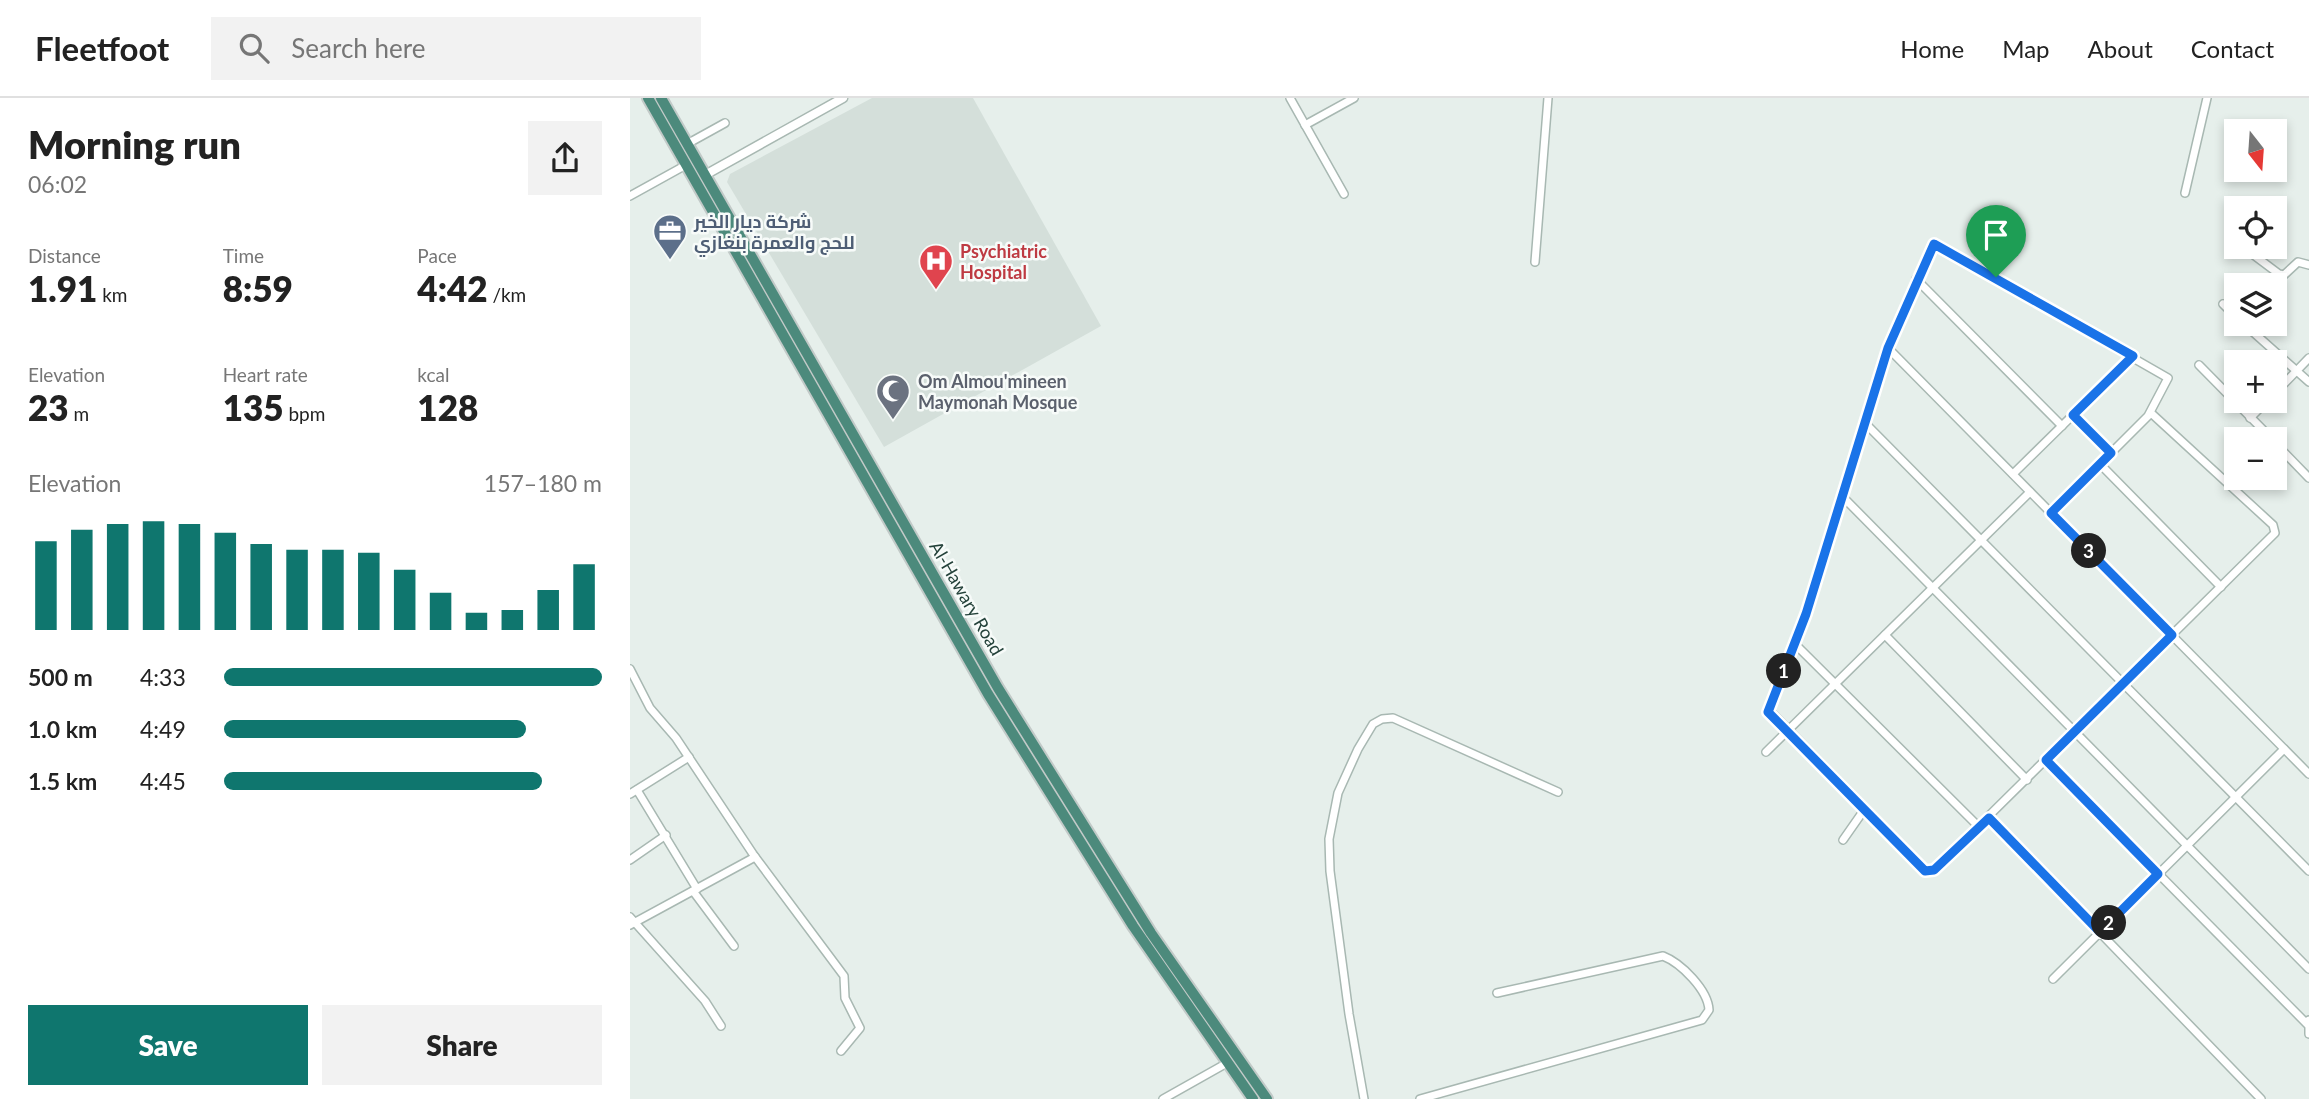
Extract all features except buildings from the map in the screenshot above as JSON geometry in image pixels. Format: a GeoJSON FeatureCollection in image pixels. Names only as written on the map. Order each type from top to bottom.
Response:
{"type":"FeatureCollection","features":[{"type":"Feature","properties":{"kind":"highway","name":"Al-Hawary Road"},"geometry":{"type":"LineString","coordinates":[[648,98],[1133,926],[1253,1099]]}},
{"type":"Feature","properties":{"kind":"highway","name":"Al-Hawary Road"},"geometry":{"type":"LineString","coordinates":[[661,98],[993,691],[1151,933],[1267,1099]]}},
{"type":"Feature","properties":{"kind":"street"},"geometry":{"type":"LineString","coordinates":[[705,175],[843,98]]}},
{"type":"Feature","properties":{"kind":"street"},"geometry":{"type":"LineString","coordinates":[[1290,98],[1344,194]]}},
{"type":"Feature","properties":{"kind":"street"},"geometry":{"type":"LineString","coordinates":[[1305,125],[1354,98]]}},
{"type":"Feature","properties":{"kind":"street"},"geometry":{"type":"LineString","coordinates":[[1535,262],[1548,98]]}},
{"type":"Feature","properties":{"kind":"street"},"geometry":{"type":"LineString","coordinates":[[2185,192],[2207,98]]}},
{"type":"Feature","properties":{"kind":"street"},"geometry":{"type":"LineString","coordinates":[[688,144],[725,123]]}},
{"type":"Feature","properties":{"kind":"street"},"geometry":{"type":"LineString","coordinates":[[630,196],[686,165]]}},
{"type":"Feature","properties":{"kind":"street"},"geometry":{"type":"LineString","coordinates":[[2051,513],[2151,413],[2168,378],[1938,244],[1932,245],[1888,348],[1796,644],[1768,709],[1787,732],[1927,872],[1934,870],[1989,818],[2274,534],[2275,528],[2151,413]]}},
{"type":"Feature","properties":{"kind":"street"},"geometry":{"type":"LineString","coordinates":[[2259,259],[2279,274],[2287,272],[2298,262],[2309,264]]}},
{"type":"Feature","properties":{"kind":"street"},"geometry":{"type":"LineString","coordinates":[[1916,279],[2062,426]]}},
{"type":"Feature","properties":{"kind":"street"},"geometry":{"type":"LineString","coordinates":[[2258,336],[2309,382]]}},
{"type":"Feature","properties":{"kind":"street"},"geometry":{"type":"LineString","coordinates":[[1888,348],[2309,774]]}},
{"type":"Feature","properties":{"kind":"street"},"geometry":{"type":"LineString","coordinates":[[2012,474],[2133,356]]}},
{"type":"Feature","properties":{"kind":"street"},"geometry":{"type":"LineString","coordinates":[[2287,381],[2309,358]]}},
{"type":"Feature","properties":{"kind":"street"},"geometry":{"type":"LineString","coordinates":[[2199,365],[2259,427]]}},
{"type":"Feature","properties":{"kind":"street"},"geometry":{"type":"LineString","coordinates":[[2250,418],[2255,413]]}},
{"type":"Feature","properties":{"kind":"street"},"geometry":{"type":"LineString","coordinates":[[2073,415],[2111,453]]}},
{"type":"Feature","properties":{"kind":"street"},"geometry":{"type":"LineString","coordinates":[[1864,422],[2309,871]]}},
{"type":"Feature","properties":{"kind":"street"},"geometry":{"type":"LineString","coordinates":[[2287,455],[2309,478]]}},
{"type":"Feature","properties":{"kind":"street"},"geometry":{"type":"LineString","coordinates":[[2100,464],[2221,587]]}},
{"type":"Feature","properties":{"kind":"street"},"geometry":{"type":"LineString","coordinates":[[1766,752],[2030,492]]}},
{"type":"Feature","properties":{"kind":"street"},"geometry":{"type":"LineString","coordinates":[[1842,496],[2309,969]]}},
{"type":"Feature","properties":{"kind":"street"},"geometry":{"type":"LineString","coordinates":[[1885,635],[2027,780]]}},
{"type":"Feature","properties":{"kind":"street"},"geometry":{"type":"LineString","coordinates":[[1796,644],[1979,827]]}},
{"type":"Feature","properties":{"kind":"street"},"geometry":{"type":"LineString","coordinates":[[630,669],[650,708],[689,757],[755,858],[844,976],[846,1000],[860,1028],[841,1051]]}},
{"type":"Feature","properties":{"kind":"street"},"geometry":{"type":"LineString","coordinates":[[1364,1099],[1330,871],[1329,839],[1338,793],[1369,729],[1377,721],[1393,718],[1558,792]]}},
{"type":"Feature","properties":{"kind":"street"},"geometry":{"type":"LineString","coordinates":[[2053,979],[2284,749]]}},
{"type":"Feature","properties":{"kind":"street"},"geometry":{"type":"LineString","coordinates":[[689,757],[633,792],[666,835],[695,890],[734,946]]}},
{"type":"Feature","properties":{"kind":"street"},"geometry":{"type":"LineString","coordinates":[[2046,760],[2308,1021],[2309,1034]]}},
{"type":"Feature","properties":{"kind":"street"},"geometry":{"type":"LineString","coordinates":[[1843,840],[1864,810]]}},
{"type":"Feature","properties":{"kind":"street"},"geometry":{"type":"LineString","coordinates":[[1989,818],[2261,1099]]}},
{"type":"Feature","properties":{"kind":"street"},"geometry":{"type":"LineString","coordinates":[[630,860],[666,835]]}},
{"type":"Feature","properties":{"kind":"street"},"geometry":{"type":"LineString","coordinates":[[720,1026],[705,1000],[632,921],[755,858]]}},
{"type":"Feature","properties":{"kind":"street"},"geometry":{"type":"LineString","coordinates":[[1420,1099],[1702,1020],[1709,1010],[1707,1000],[1685,971],[1663,956],[1497,993]]}},
{"type":"Feature","properties":{"kind":"street"},"geometry":{"type":"LineString","coordinates":[[1163,1099],[1227,1063]]}},
{"type":"Feature","properties":{"kind":"shaded area","name":"Psychiatric Hospital"},"geometry":{"type":"Polygon","coordinates":[[[872,98],[973,98],[1101,326],[884,447],[727,182],[730,174],[872,98]]]}},
{"type":"Feature","properties":{"kind":"place","name":"شركة ديار الخير للحج والعمرة بنغازي"},"geometry":{"type":"Point","coordinates":[670,261]}},
{"type":"Feature","properties":{"kind":"place","name":"Psychiatric Hospital"},"geometry":{"type":"Point","coordinates":[936,291]}},
{"type":"Feature","properties":{"kind":"place","name":"Om Almou'mineen Maymonah Mosque"},"geometry":{"type":"Point","coordinates":[893,421]}},
{"type":"Feature","properties":{"kind":"route"},"geometry":{"type":"LineString","coordinates":[[1938,244],[1996,277],[2133,356],[2073,415],[2111,453],[2051,513],[2172,635],[2046,760],[2158,874],[2100,932],[1989,818],[1934,870],[1925,871],[1768,712],[1806,614],[1874,387],[1901,314],[1932,245],[1938,244]]}}]}
